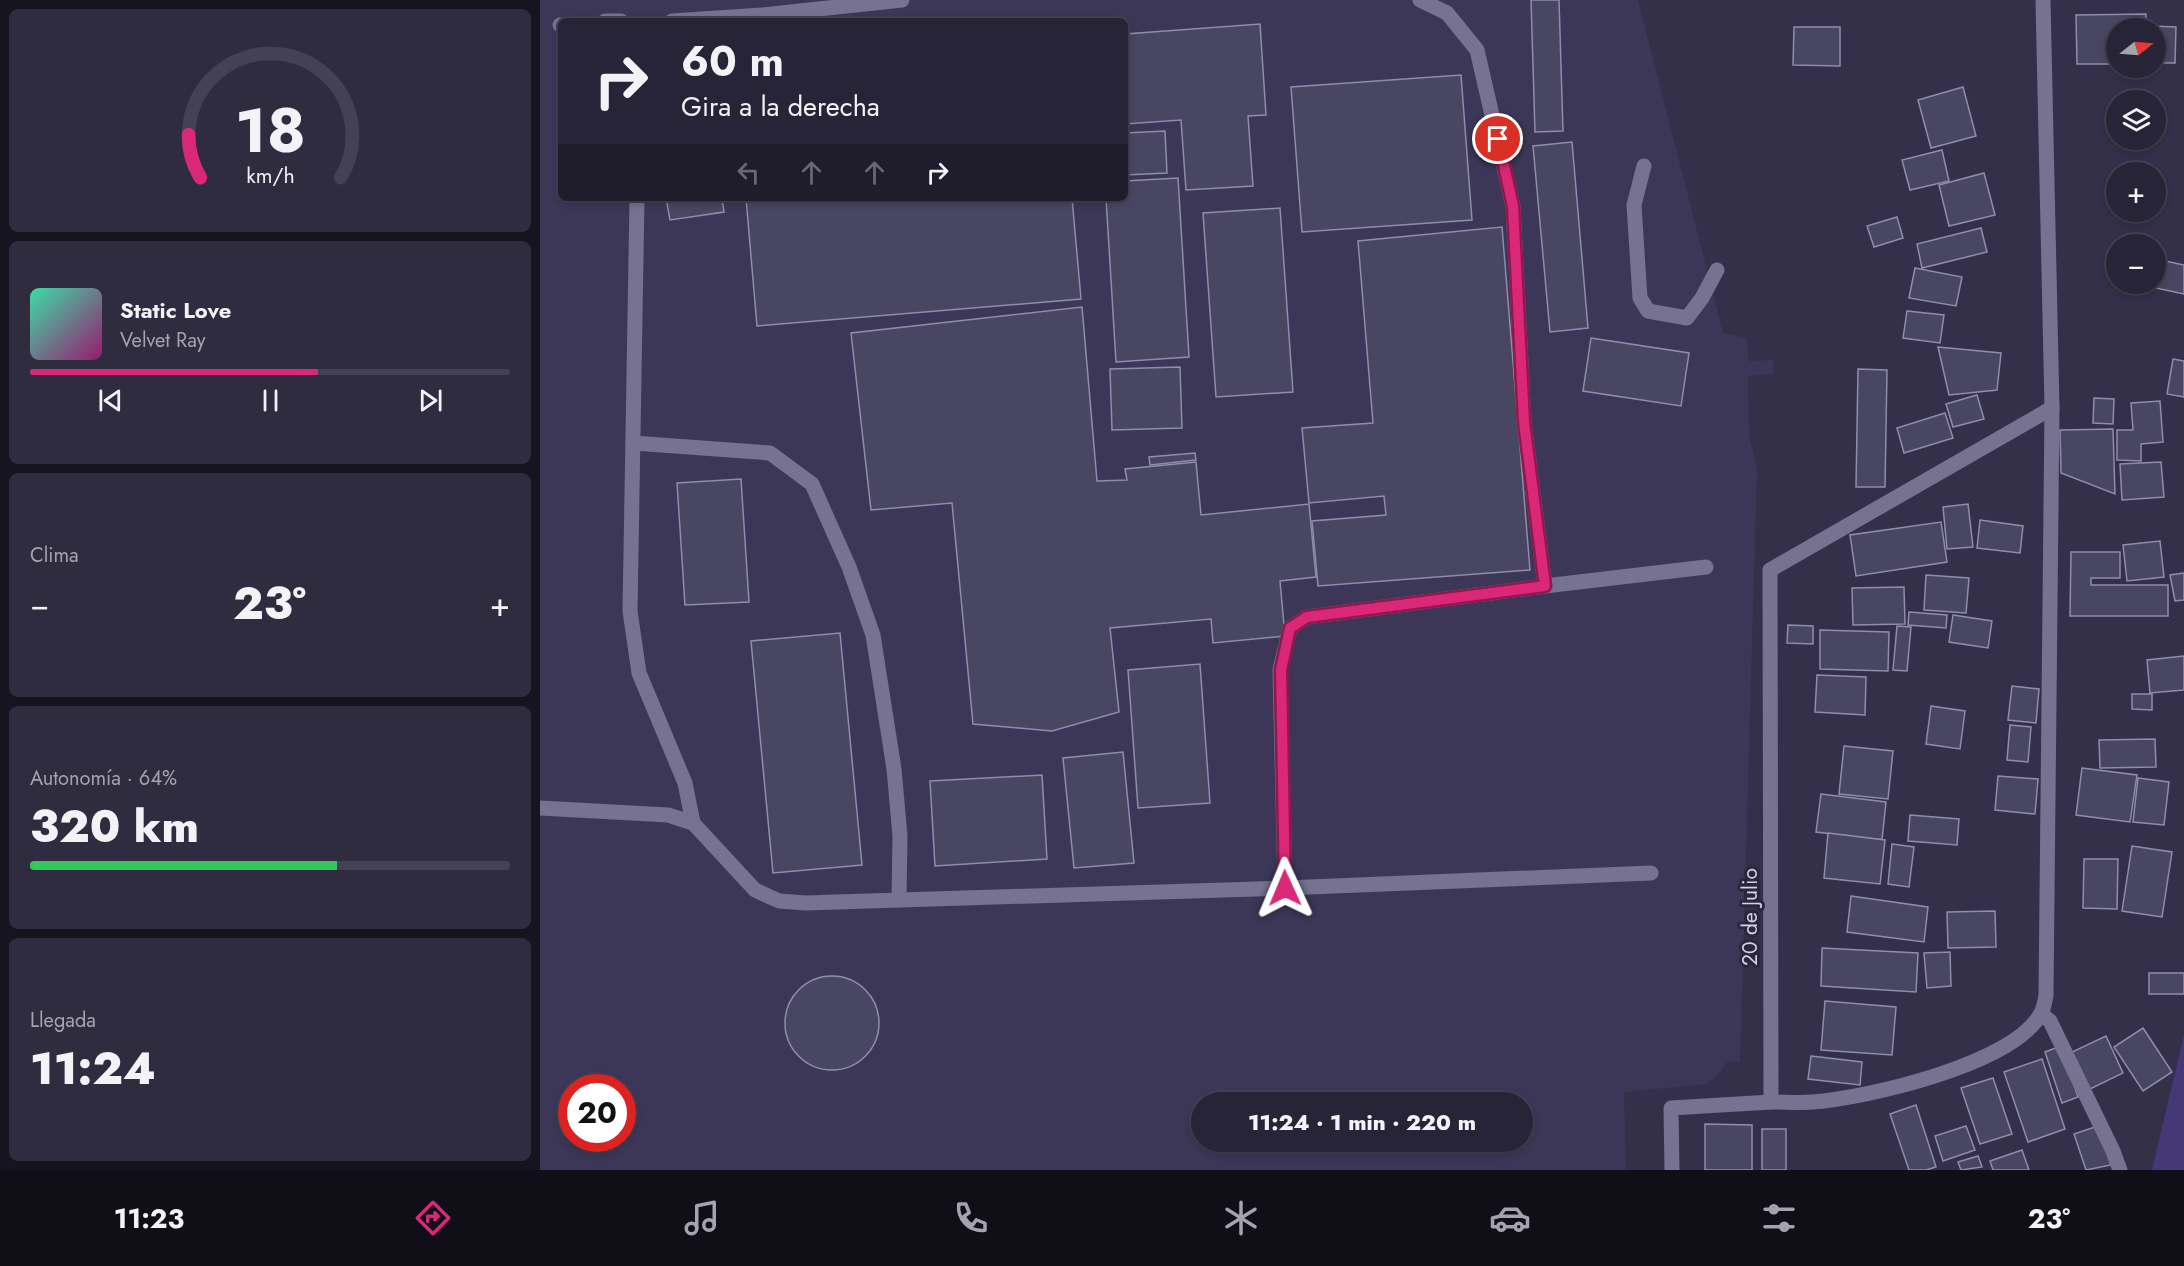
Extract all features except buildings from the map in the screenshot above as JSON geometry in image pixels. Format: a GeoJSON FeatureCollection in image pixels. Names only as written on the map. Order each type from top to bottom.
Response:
{"type":"FeatureCollection","features":[{"type":"Feature","properties":{"kind":"street"},"geometry":{"type":"LineString","coordinates":[[717,18],[902,0]]}},
{"type":"Feature","properties":{"kind":"street"},"geometry":{"type":"LineString","coordinates":[[1420,0],[1447,13],[1477,50],[1513,206],[1524,422],[1545,586]]}},
{"type":"Feature","properties":{"kind":"street"},"geometry":{"type":"LineString","coordinates":[[1672,1170],[1671,1108],[1813,1102],[1892,1088],[1969,1065],[2021,1035],[2041,1014],[2046,995],[2052,408],[2043,0]]}},
{"type":"Feature","properties":{"kind":"street"},"geometry":{"type":"LineString","coordinates":[[1644,166],[1634,205],[1640,298],[1648,311],[1687,318],[1702,298],[1717,270]]}},
{"type":"Feature","properties":{"kind":"street"},"geometry":{"type":"LineString","coordinates":[[637,201],[630,612],[639,673],[685,783],[693,823]]}},
{"type":"Feature","properties":{"kind":"street","name":"20 de Julio"},"geometry":{"type":"LineString","coordinates":[[1771,1102],[1770,570],[2052,408]]}},
{"type":"Feature","properties":{"kind":"street"},"geometry":{"type":"LineString","coordinates":[[633,443],[770,453],[812,484],[849,567],[873,635],[895,780],[900,836],[900,900]]}},
{"type":"Feature","properties":{"kind":"street"},"geometry":{"type":"LineString","coordinates":[[1285,888],[1281,670],[1290,628],[1307,617],[1706,567]]}},
{"type":"Feature","properties":{"kind":"street"},"geometry":{"type":"LineString","coordinates":[[540,808],[668,815],[693,823],[755,890],[779,901],[806,903],[1285,888],[1651,873]]}},
{"type":"Feature","properties":{"kind":"street"},"geometry":{"type":"LineString","coordinates":[[2041,1014],[2050,1021],[2120,1170]]}},
{"type":"Feature","properties":{"kind":"shaded area"},"geometry":{"type":"Polygon","coordinates":[[[540,0],[1638,0],[1723,333],[1747,338],[1748,361],[1773,360],[1773,374],[1748,376],[1749,436],[1757,468],[1740,1061],[1727,1062],[1719,1074],[1707,1084],[1624,1092],[1626,1170],[540,1170],[540,0]]]}},
{"type":"Feature","properties":{"kind":"shaded area"},"geometry":{"type":"Polygon","coordinates":[[[2184,1035],[2184,1170],[2152,1170],[2184,1035]]]}},
{"type":"Feature","properties":{"kind":"route"},"geometry":{"type":"LineString","coordinates":[[1285,888],[1281,670],[1285,642],[1290,628],[1307,617],[1545,586],[1524,422],[1513,206],[1498,139]]}}]}
